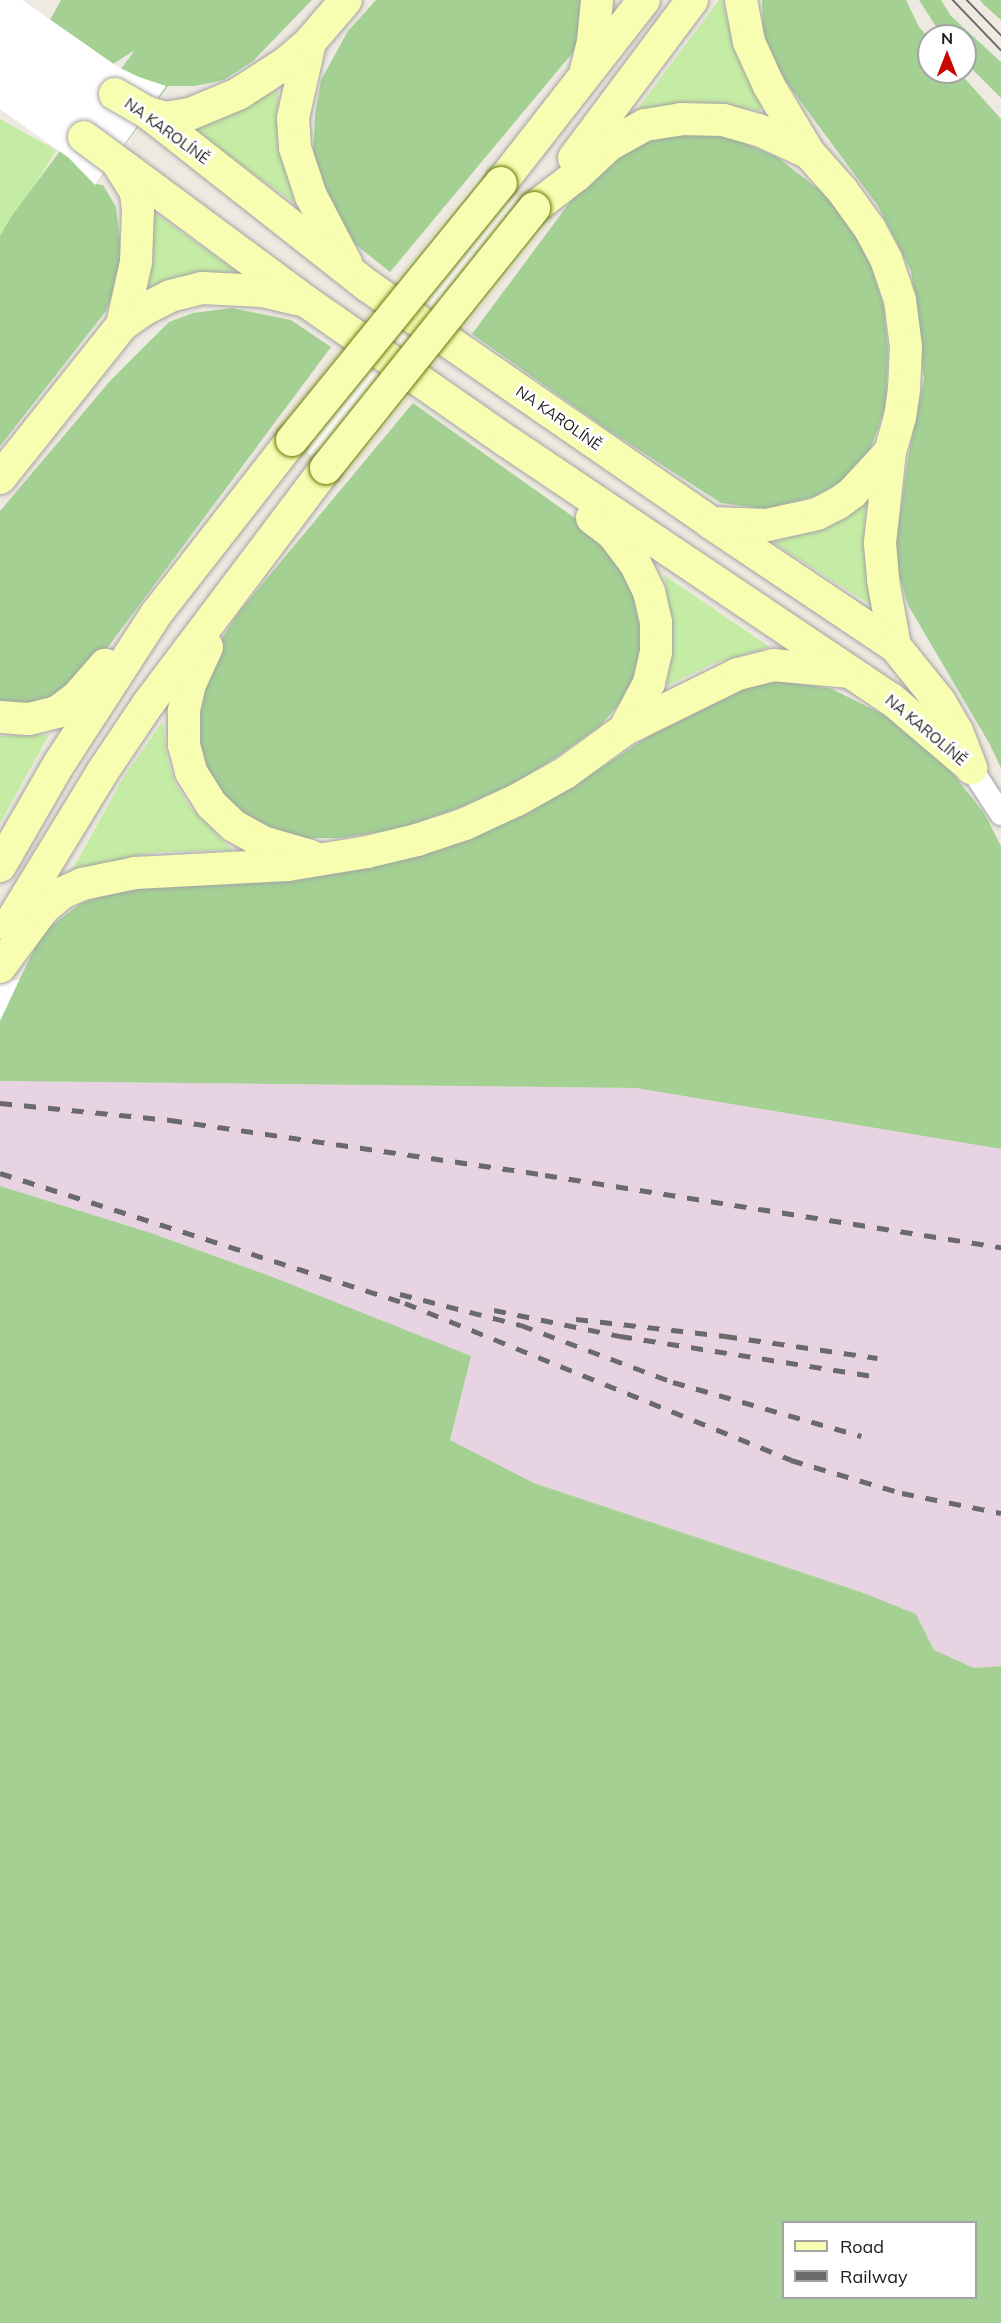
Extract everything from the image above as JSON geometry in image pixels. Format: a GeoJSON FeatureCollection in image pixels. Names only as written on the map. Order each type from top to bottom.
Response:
{"type":"FeatureCollection","features":[{"type":"Feature","properties":{"kind":"main road"},"geometry":{"type":"LineString","coordinates":[[148,113],[159,117],[172,117],[217,105],[275,71],[310,42],[346,0]]}},
{"type":"Feature","properties":{"kind":"main road"},"geometry":{"type":"LineString","coordinates":[[582,80],[589,62],[597,0]]}},
{"type":"Feature","properties":{"kind":"main road"},"geometry":{"type":"LineString","coordinates":[[0,866],[59,764],[156,614],[292,440],[501,183],[644,0]]}},
{"type":"Feature","properties":{"kind":"main road"},"geometry":{"type":"LineString","coordinates":[[0,945],[8,926],[103,771],[253,562],[614,107],[692,0]]}},
{"type":"Feature","properties":{"kind":"main road"},"geometry":{"type":"LineString","coordinates":[[741,0],[747,33],[758,64],[809,153],[842,190],[870,229],[886,259],[900,300],[906,336],[906,367],[900,417],[890,452],[880,561],[895,646]]}},
{"type":"Feature","properties":{"kind":"main road"},"geometry":{"type":"LineString","coordinates":[[310,42],[294,108],[295,148],[311,195],[352,274]]}},
{"type":"Feature","properties":{"kind":"main road","name":"NA KAROLÍNĚ"},"geometry":{"type":"LineString","coordinates":[[115,94],[148,113],[352,274],[711,523],[895,646],[940,702],[957,731],[971,768]]}},
{"type":"Feature","properties":{"kind":"main road"},"geometry":{"type":"LineString","coordinates":[[534,208],[577,175],[609,145],[645,125],[681,119],[723,120],[759,130],[809,153]]}},
{"type":"Feature","properties":{"kind":"main road","name":"NA KAROLÍNĚ"},"geometry":{"type":"LineString","coordinates":[[84,137],[307,302],[508,442],[852,672],[912,715],[971,768]]}},
{"type":"Feature","properties":{"kind":"main road"},"geometry":{"type":"LineString","coordinates":[[116,159],[136,192],[138,210],[136,262],[122,326]]}},
{"type":"Feature","properties":{"kind":"main road"},"geometry":{"type":"LineString","coordinates":[[0,478],[122,326],[170,296],[202,288],[262,291],[307,302]]}},
{"type":"Feature","properties":{"kind":"main road"},"geometry":{"type":"LineString","coordinates":[[508,442],[530,472],[613,534],[635,562],[646,584],[656,622],[656,652],[649,683],[624,730]]}},
{"type":"Feature","properties":{"kind":"main road"},"geometry":{"type":"LineString","coordinates":[[711,523],[767,525],[817,514],[852,493],[890,452]]}},
{"type":"Feature","properties":{"kind":"main road"},"geometry":{"type":"LineString","coordinates":[[253,562],[200,660],[190,684],[184,711],[186,755],[200,789],[234,826],[275,846],[310,856],[332,857]]}},
{"type":"Feature","properties":{"kind":"main road"},"geometry":{"type":"LineString","coordinates":[[0,717],[29,719],[49,715],[66,707],[156,614]]}},
{"type":"Feature","properties":{"kind":"main road"},"geometry":{"type":"LineString","coordinates":[[0,967],[43,909],[62,893],[82,884],[135,873],[250,868],[332,857],[417,840],[494,812],[565,773],[624,730],[709,686],[751,669],[783,665],[852,672]]}},
{"type":"Feature","properties":{"kind":"street","name":"NA KAROLÍNĚ"},"geometry":{"type":"LineString","coordinates":[[971,768],[1001,814]]}},
{"type":"Feature","properties":{"kind":"shaded area"},"geometry":{"type":"Polygon","coordinates":[[[0,1081],[636,1088],[1001,1149],[1001,1666],[974,1668],[934,1650],[916,1614],[861,1592],[534,1483],[450,1440],[470,1356],[270,1276],[151,1233],[0,1186],[0,1081]]]}},
{"type":"Feature","properties":{"kind":"green space"},"geometry":{"type":"Polygon","coordinates":[[[61,0],[312,0],[253,61],[224,80],[195,86],[168,86],[96,184],[103,185],[116,207],[123,266],[106,311],[0,446],[0,236],[11,217],[135,50],[113,64],[50,20],[61,0]]]}},
{"type":"Feature","properties":{"kind":"green space"},"geometry":{"type":"Polygon","coordinates":[[[376,0],[582,0],[579,45],[390,272],[351,241],[336,221],[313,156],[315,115],[321,80],[348,31],[376,0]]]}},
{"type":"Feature","properties":{"kind":"green space"},"geometry":{"type":"Polygon","coordinates":[[[719,0],[722,0],[734,45],[762,107],[759,111],[714,103],[635,112],[719,0]]]}},
{"type":"Feature","properties":{"kind":"green space"},"geometry":{"type":"Polygon","coordinates":[[[762,0],[906,0],[918,24],[917,84],[970,84],[1001,119],[1001,768],[989,743],[908,605],[894,558],[909,452],[924,379],[911,271],[878,206],[786,82],[772,57],[763,34],[762,0]]]}},
{"type":"Feature","properties":{"kind":"green space"},"geometry":{"type":"Polygon","coordinates":[[[919,0],[941,0],[951,16],[960,24],[934,24],[919,0]]]}},
{"type":"Feature","properties":{"kind":"green space"},"geometry":{"type":"Polygon","coordinates":[[[980,0],[1001,0],[1001,20],[983,4],[980,0]]]}},
{"type":"Feature","properties":{"kind":"green space"},"geometry":{"type":"Polygon","coordinates":[[[977,40],[1001,62],[1001,98],[977,74],[977,40]]]}},
{"type":"Feature","properties":{"kind":"green space"},"geometry":{"type":"Polygon","coordinates":[[[278,89],[279,127],[294,203],[187,126],[256,100],[278,89]]]}},
{"type":"Feature","properties":{"kind":"green space"},"geometry":{"type":"Polygon","coordinates":[[[0,119],[56,150],[0,243],[0,119]]]}},
{"type":"Feature","properties":{"kind":"green space"},"geometry":{"type":"Polygon","coordinates":[[[682,131],[729,137],[777,157],[826,195],[854,233],[872,268],[884,308],[888,350],[886,405],[868,456],[843,481],[813,497],[765,509],[721,503],[608,430],[472,334],[590,175],[634,144],[682,131]]]}},
{"type":"Feature","properties":{"kind":"green space"},"geometry":{"type":"Polygon","coordinates":[[[150,210],[236,271],[204,275],[139,297],[150,210]]]}},
{"type":"Feature","properties":{"kind":"green space"},"geometry":{"type":"Polygon","coordinates":[[[232,308],[291,320],[331,347],[82,682],[44,703],[11,705],[0,701],[0,511],[110,381],[169,322],[193,313],[232,308]]]}},
{"type":"Feature","properties":{"kind":"green space"},"geometry":{"type":"Polygon","coordinates":[[[413,403],[610,543],[629,570],[644,636],[638,671],[625,697],[601,725],[512,785],[456,809],[398,829],[341,838],[301,838],[267,830],[239,817],[209,780],[194,735],[211,655],[239,612],[413,403]]]}},
{"type":"Feature","properties":{"kind":"green space"},"geometry":{"type":"Polygon","coordinates":[[[866,502],[863,545],[871,605],[772,542],[812,532],[840,520],[866,502]]]}},
{"type":"Feature","properties":{"kind":"green space"},"geometry":{"type":"Polygon","coordinates":[[[664,575],[770,647],[712,664],[667,686],[670,613],[664,575]]]}},
{"type":"Feature","properties":{"kind":"green space"},"geometry":{"type":"Polygon","coordinates":[[[778,680],[832,689],[898,722],[949,769],[984,813],[1001,846],[1001,1149],[636,1088],[0,1081],[0,1020],[42,933],[80,904],[126,888],[243,880],[575,785],[673,720],[728,689],[778,680]]]}},
{"type":"Feature","properties":{"kind":"green space"},"geometry":{"type":"Polygon","coordinates":[[[163,721],[167,757],[175,783],[190,807],[232,850],[159,852],[135,856],[69,876],[123,778],[163,721]]]}},
{"type":"Feature","properties":{"kind":"green space"},"geometry":{"type":"Polygon","coordinates":[[[49,735],[0,823],[0,736],[49,735]]]}},
{"type":"Feature","properties":{"kind":"green space"},"geometry":{"type":"Polygon","coordinates":[[[0,1186],[151,1233],[270,1276],[471,1356],[450,1440],[534,1483],[861,1592],[916,1614],[934,1650],[974,1668],[1001,1666],[1001,2323],[0,2323],[0,1186]]]}},
{"type":"Feature","properties":{"kind":"pier"},"geometry":{"type":"Polygon","coordinates":[[[0,0],[22,0],[118,67],[166,86],[95,185],[69,158],[0,109],[0,0]]]}},
{"type":"Feature","properties":{"kind":"pier"},"geometry":{"type":"Polygon","coordinates":[[[484,171],[550,220],[341,480],[278,429],[484,171]]]}},
{"type":"Feature","properties":{"kind":"pier"},"geometry":{"type":"Polygon","coordinates":[[[19,980],[1,1019],[0,1020],[0,981],[19,980]]]}},
{"type":"Feature","properties":{"kind":"tram line"},"geometry":{"type":"LineString","coordinates":[[953,0],[1001,50]]}},
{"type":"Feature","properties":{"kind":"tram line"},"geometry":{"type":"LineString","coordinates":[[967,0],[1001,35]]}},
{"type":"Feature","properties":{"kind":"railway"},"geometry":{"type":"LineString","coordinates":[[0,1103],[170,1120],[545,1175],[1001,1247]]}},
{"type":"Feature","properties":{"kind":"railway"},"geometry":{"type":"LineString","coordinates":[[0,1173],[405,1303],[791,1460],[902,1493],[1001,1513]]}},
{"type":"Feature","properties":{"kind":"railway"},"geometry":{"type":"LineString","coordinates":[[400,1294],[521,1325],[673,1382],[861,1436]]}},
{"type":"Feature","properties":{"kind":"railway"},"geometry":{"type":"LineString","coordinates":[[494,1310],[620,1336],[873,1376]]}},
{"type":"Feature","properties":{"kind":"railway"},"geometry":{"type":"LineString","coordinates":[[576,1319],[725,1336],[877,1358]]}}]}
